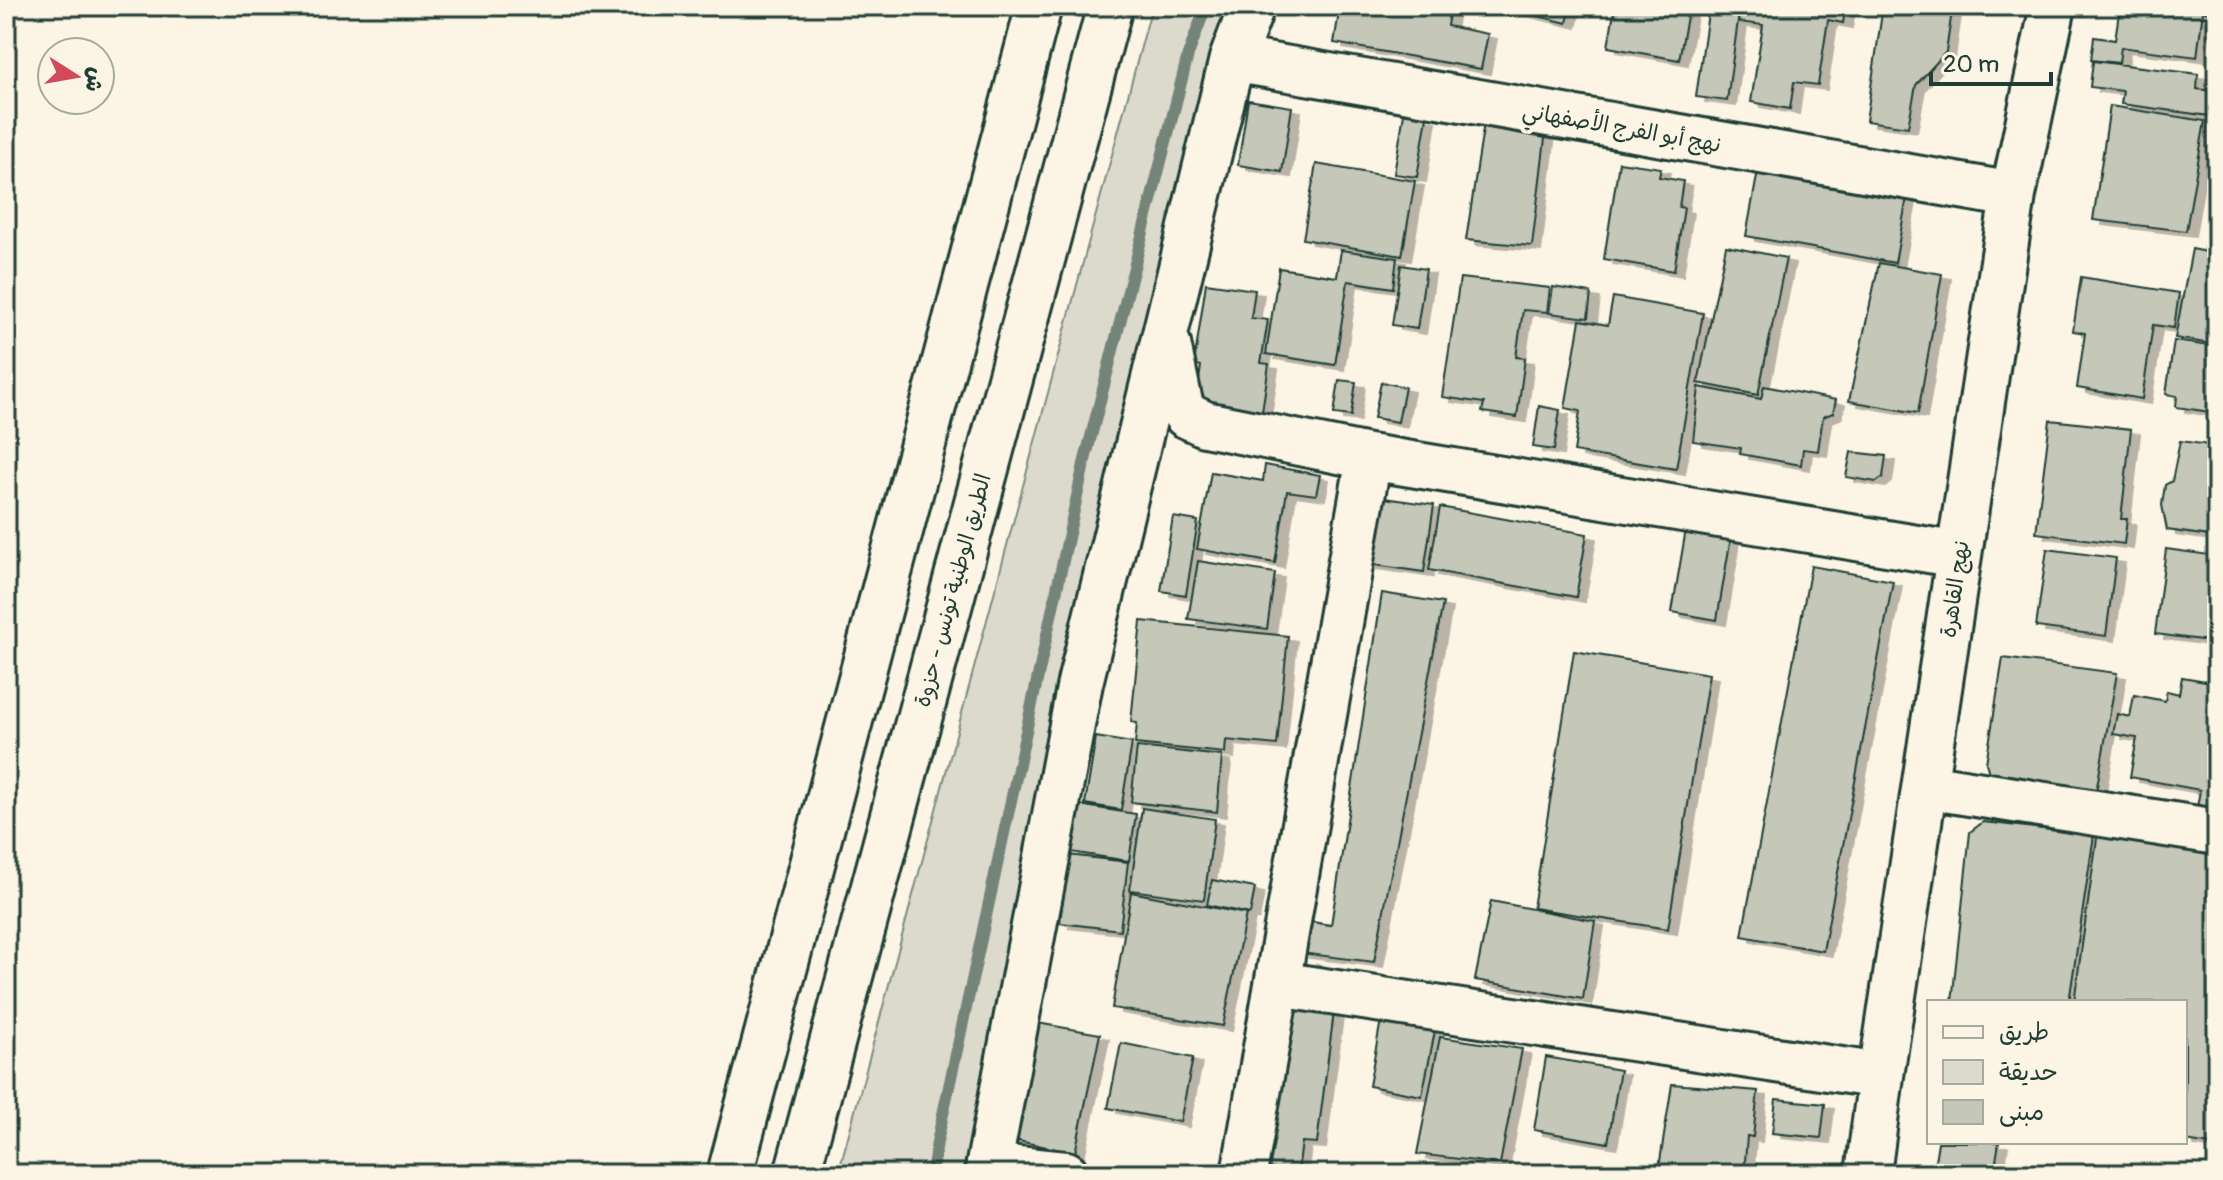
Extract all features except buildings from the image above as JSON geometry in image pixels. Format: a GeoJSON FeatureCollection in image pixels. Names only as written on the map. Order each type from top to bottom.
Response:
{"type":"FeatureCollection","features":[{"type":"Feature","properties":{"kind":"street"},"geometry":{"type":"LineString","coordinates":[[730,1174],[1039,6]]}},
{"type":"Feature","properties":{"kind":"street","name":"الطريق الوطنية تونس - حزوة"},"geometry":{"type":"LineString","coordinates":[[797,1174],[1110,6]]}},
{"type":"Feature","properties":{"kind":"street"},"geometry":{"type":"LineString","coordinates":[[1066,1174],[988,1170],[1080,683],[1232,59],[1252,6]]}},
{"type":"Feature","properties":{"kind":"street","name":"نهج القاهرة"},"geometry":{"type":"LineString","coordinates":[[1868,1174],[2013,195],[2053,6]]}},
{"type":"Feature","properties":{"kind":"street","name":"نهج أبو الفرج الأصفهاني"},"geometry":{"type":"LineString","coordinates":[[1232,59],[2013,195]]}},
{"type":"Feature","properties":{"kind":"street"},"geometry":{"type":"LineString","coordinates":[[1165,330],[1180,403],[1186,415],[1194,421],[1369,457],[1959,555]]}},
{"type":"Feature","properties":{"kind":"street"},"geometry":{"type":"LineString","coordinates":[[1244,1174],[1369,457]]}},
{"type":"Feature","properties":{"kind":"street"},"geometry":{"type":"LineString","coordinates":[[1925,786],[2217,832]]}},
{"type":"Feature","properties":{"kind":"street"},"geometry":{"type":"LineString","coordinates":[[802,907],[865,921]]}},
{"type":"Feature","properties":{"kind":"street"},"geometry":{"type":"LineString","coordinates":[[1278,984],[1881,1076]]}},
{"type":"Feature","properties":{"kind":"green space"},"geometry":{"type":"Polygon","coordinates":[[[1152,6],[1238,6],[1222,51],[1129,385],[971,1174],[838,1174],[1152,6]]]}},
{"type":"Feature","properties":{"kind":"waterway"},"geometry":{"type":"LineString","coordinates":[[932,1174],[1084,464],[1188,55],[1206,6]]}}]}
